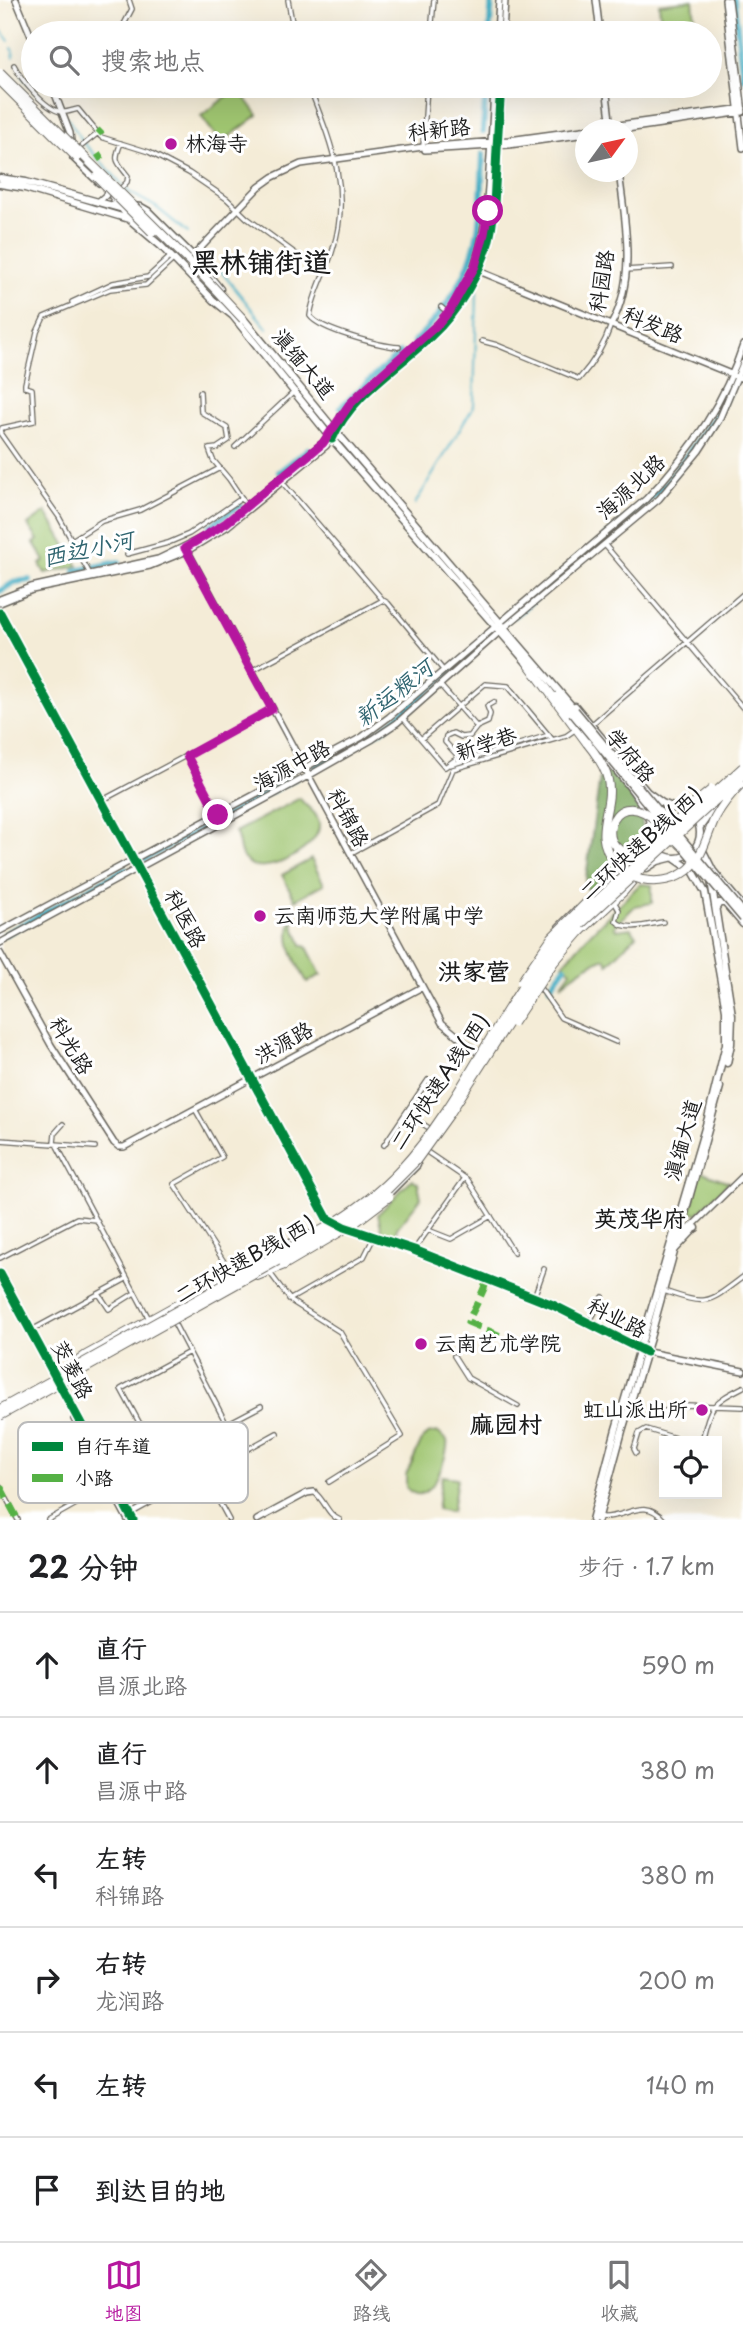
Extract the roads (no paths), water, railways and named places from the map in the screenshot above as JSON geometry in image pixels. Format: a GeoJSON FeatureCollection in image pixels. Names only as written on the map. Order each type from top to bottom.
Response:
{"type":"FeatureCollection","features":[{"type":"Feature","properties":{"kind":"highway"},"geometry":{"type":"LineString","coordinates":[[0,72],[4,83],[179,258],[233,316]]}},
{"type":"Feature","properties":{"kind":"highway"},"geometry":{"type":"LineString","coordinates":[[4,83],[173,245],[243,319]]}},
{"type":"Feature","properties":{"kind":"highway"},"geometry":{"type":"LineString","coordinates":[[529,660],[600,761],[609,783],[603,829],[607,850],[622,870],[642,880],[669,879],[690,868],[700,854],[722,805],[743,779]]}},
{"type":"Feature","properties":{"kind":"highway"},"geometry":{"type":"LineString","coordinates":[[682,846],[666,830],[658,822],[657,821],[655,819],[640,811],[621,812],[611,823],[610,835],[617,847],[627,851],[643,848],[666,830],[695,803],[743,766]]}},
{"type":"Feature","properties":{"kind":"highway","name":"二环快速A线(西)"},"geometry":{"type":"LineString","coordinates":[[0,1413],[294,1246],[357,1208],[397,1174],[433,1128],[541,961],[567,928],[743,766]]}},
{"type":"Feature","properties":{"kind":"highway","name":"二环快速B线(西)"},"geometry":{"type":"LineString","coordinates":[[0,1413],[342,1224],[384,1194],[424,1154],[542,970],[568,936],[743,779]]}},
{"type":"Feature","properties":{"kind":"highway"},"geometry":{"type":"LineString","coordinates":[[481,1051],[536,957],[590,898],[626,870]]}},
{"type":"Feature","properties":{"kind":"highway"},"geometry":{"type":"LineString","coordinates":[[479,1067],[510,1029],[554,962],[634,878]]}},
{"type":"Feature","properties":{"kind":"highway"},"geometry":{"type":"LineString","coordinates":[[257,1276],[284,1265],[339,1234],[374,1210],[424,1154]]}},
{"type":"Feature","properties":{"kind":"highway"},"geometry":{"type":"LineString","coordinates":[[70,1367],[235,1272],[294,1246]]}},
{"type":"Feature","properties":{"kind":"main road","name":"滇缅大道"},"geometry":{"type":"LineString","coordinates":[[0,178],[26,182],[98,202],[129,219],[172,258],[213,300],[233,316],[294,392],[573,712]]}},
{"type":"Feature","properties":{"kind":"main road","name":"滇缅大道"},"geometry":{"type":"LineString","coordinates":[[0,184],[109,208],[141,207],[148,211],[193,256],[332,433]]}},
{"type":"Feature","properties":{"kind":"main road","name":"滇缅大道"},"geometry":{"type":"LineString","coordinates":[[529,660],[591,724],[649,793],[662,803],[679,808]]}},
{"type":"Feature","properties":{"kind":"main road","name":"学府路"},"geometry":{"type":"LineString","coordinates":[[573,712],[743,921]]}},
{"type":"Feature","properties":{"kind":"main road","name":"学府路"},"geometry":{"type":"LineString","coordinates":[[573,712],[742,907]]}},
{"type":"Feature","properties":{"kind":"main road"},"geometry":{"type":"LineString","coordinates":[[0,1413],[56,1382],[70,1367],[356,1206],[406,1160],[481,1051],[531,971],[569,922],[626,870],[645,850],[650,838],[648,814],[577,728]]}},
{"type":"Feature","properties":{"kind":"main road"},"geometry":{"type":"LineString","coordinates":[[651,827],[658,814],[697,802],[743,766]]}},
{"type":"Feature","properties":{"kind":"main road"},"geometry":{"type":"LineString","coordinates":[[742,907],[713,871],[705,858],[699,839],[700,829],[710,811],[743,779]]}},
{"type":"Feature","properties":{"kind":"main road"},"geometry":{"type":"LineString","coordinates":[[718,786],[719,794],[726,794]]}},
{"type":"Feature","properties":{"kind":"main road"},"geometry":{"type":"LineString","coordinates":[[640,802],[649,802],[649,793]]}},
{"type":"Feature","properties":{"kind":"main road"},"geometry":{"type":"LineString","coordinates":[[679,808],[694,817],[700,829]]}},
{"type":"Feature","properties":{"kind":"main road"},"geometry":{"type":"LineString","coordinates":[[650,838],[657,851],[672,858]]}},
{"type":"Feature","properties":{"kind":"main road"},"geometry":{"type":"LineString","coordinates":[[0,1413],[56,1382],[76,1377],[348,1228],[399,1184],[424,1154],[573,934],[653,863],[691,853],[699,839]]}},
{"type":"Feature","properties":{"kind":"main road","name":"滇缅大道"},"geometry":{"type":"LineString","coordinates":[[642,1350],[664,1291],[669,1258],[681,1227],[681,1218],[724,1060],[727,1028],[705,892],[693,870],[672,858]]}},
{"type":"Feature","properties":{"kind":"main road","name":"滇缅大道"},"geometry":{"type":"LineString","coordinates":[[597,1519],[642,1350],[731,1044],[732,1015],[705,858]]}},
{"type":"Feature","properties":{"kind":"main road"},"geometry":{"type":"LineString","coordinates":[[626,870],[633,871],[634,878]]}},
{"type":"Feature","properties":{"kind":"main road"},"geometry":{"type":"LineString","coordinates":[[716,910],[721,902],[743,921]]}},
{"type":"Feature","properties":{"kind":"main road"},"geometry":{"type":"LineString","coordinates":[[732,911],[734,904],[742,907]]}},
{"type":"Feature","properties":{"kind":"main road"},"geometry":{"type":"LineString","coordinates":[[681,1218],[687,1226],[693,1228]]}},
{"type":"Feature","properties":{"kind":"main road"},"geometry":{"type":"LineString","coordinates":[[681,1227],[693,1228]]}},
{"type":"Feature","properties":{"kind":"main road"},"geometry":{"type":"LineString","coordinates":[[0,1413],[56,1382]]}},
{"type":"Feature","properties":{"kind":"street"},"geometry":{"type":"LineString","coordinates":[[16,0],[25,21]]}},
{"type":"Feature","properties":{"kind":"street"},"geometry":{"type":"LineString","coordinates":[[126,21],[132,9],[129,0]]}},
{"type":"Feature","properties":{"kind":"street"},"geometry":{"type":"LineString","coordinates":[[288,0],[292,21]]}},
{"type":"Feature","properties":{"kind":"street"},"geometry":{"type":"LineString","coordinates":[[432,21],[433,0]]}},
{"type":"Feature","properties":{"kind":"street"},"geometry":{"type":"LineString","coordinates":[[498,21],[499,0]]}},
{"type":"Feature","properties":{"kind":"street"},"geometry":{"type":"LineString","coordinates":[[504,21],[505,0]]}},
{"type":"Feature","properties":{"kind":"street"},"geometry":{"type":"LineString","coordinates":[[598,0],[601,21]]}},
{"type":"Feature","properties":{"kind":"street"},"geometry":{"type":"LineString","coordinates":[[727,0],[742,111],[743,148]]}},
{"type":"Feature","properties":{"kind":"street"},"geometry":{"type":"LineString","coordinates":[[14,65],[21,74]]}},
{"type":"Feature","properties":{"kind":"street"},"geometry":{"type":"LineString","coordinates":[[39,98],[62,112],[78,109],[97,134],[160,157],[189,173],[227,199],[300,257],[325,271]]}},
{"type":"Feature","properties":{"kind":"street"},"geometry":{"type":"LineString","coordinates":[[57,98],[71,133],[71,155],[94,179],[107,188],[129,219]]}},
{"type":"Feature","properties":{"kind":"street"},"geometry":{"type":"LineString","coordinates":[[313,98],[335,159],[341,216],[333,250],[311,310],[311,319],[372,344],[399,347]]}},
{"type":"Feature","properties":{"kind":"street"},"geometry":{"type":"LineString","coordinates":[[422,147],[426,98]]}},
{"type":"Feature","properties":{"kind":"street"},"geometry":{"type":"LineString","coordinates":[[494,98],[495,143]]}},
{"type":"Feature","properties":{"kind":"street"},"geometry":{"type":"LineString","coordinates":[[186,549],[215,531],[323,443],[365,393],[442,325],[453,312],[476,268],[484,234],[500,98]]}},
{"type":"Feature","properties":{"kind":"street"},"geometry":{"type":"LineString","coordinates":[[609,98],[611,119]]}},
{"type":"Feature","properties":{"kind":"street"},"geometry":{"type":"LineString","coordinates":[[638,127],[742,111]]}},
{"type":"Feature","properties":{"kind":"street","name":"科新路"},"geometry":{"type":"LineString","coordinates":[[638,125],[742,111]]}},
{"type":"Feature","properties":{"kind":"street","name":"科新路"},"geometry":{"type":"LineString","coordinates":[[193,256],[259,187],[301,164],[422,147],[495,143],[575,133]]}},
{"type":"Feature","properties":{"kind":"street"},"geometry":{"type":"LineString","coordinates":[[71,155],[97,134]]}},
{"type":"Feature","properties":{"kind":"street","name":"科新路"},"geometry":{"type":"LineString","coordinates":[[335,159],[575,135]]}},
{"type":"Feature","properties":{"kind":"street"},"geometry":{"type":"LineString","coordinates":[[113,195],[127,182],[128,176],[116,160],[121,143]]}},
{"type":"Feature","properties":{"kind":"street","name":"科园路"},"geometry":{"type":"LineString","coordinates":[[612,322],[620,303],[626,270],[626,237],[618,182]]}},
{"type":"Feature","properties":{"kind":"street","name":"科园路"},"geometry":{"type":"LineString","coordinates":[[612,322],[618,303],[624,258],[618,182]]}},
{"type":"Feature","properties":{"kind":"street"},"geometry":{"type":"LineString","coordinates":[[98,202],[106,195],[107,188]]}},
{"type":"Feature","properties":{"kind":"street"},"geometry":{"type":"LineString","coordinates":[[107,188],[122,206]]}},
{"type":"Feature","properties":{"kind":"street"},"geometry":{"type":"LineString","coordinates":[[107,188],[113,200],[109,208]]}},
{"type":"Feature","properties":{"kind":"street"},"geometry":{"type":"LineString","coordinates":[[82,298],[110,289],[146,285],[172,258]]}},
{"type":"Feature","properties":{"kind":"street"},"geometry":{"type":"LineString","coordinates":[[91,576],[55,511],[0,433],[2,428],[34,421],[32,389],[25,387],[25,384],[37,332],[46,315],[73,305],[113,284],[148,276],[172,258]]}},
{"type":"Feature","properties":{"kind":"street"},"geometry":{"type":"LineString","coordinates":[[626,270],[673,267]]}},
{"type":"Feature","properties":{"kind":"street"},"geometry":{"type":"LineString","coordinates":[[0,601],[32,590],[139,565],[186,549],[228,526],[326,446],[332,433],[363,391],[428,334],[476,268]]}},
{"type":"Feature","properties":{"kind":"street","name":"科发路"},"geometry":{"type":"LineString","coordinates":[[476,268],[739,376]]}},
{"type":"Feature","properties":{"kind":"street"},"geometry":{"type":"LineString","coordinates":[[482,341],[579,379],[594,362],[612,322]]}},
{"type":"Feature","properties":{"kind":"street","name":"海源北路"},"geometry":{"type":"LineString","coordinates":[[500,627],[661,483],[692,445],[739,376],[743,345]]}},
{"type":"Feature","properties":{"kind":"street","name":"海源北路"},"geometry":{"type":"LineString","coordinates":[[500,627],[659,499],[680,475],[719,420],[743,363]]}},
{"type":"Feature","properties":{"kind":"street"},"geometry":{"type":"LineString","coordinates":[[200,392],[201,412],[227,428],[229,440],[209,449],[213,460],[247,506]]}},
{"type":"Feature","properties":{"kind":"street"},"geometry":{"type":"LineString","coordinates":[[235,447],[294,392]]}},
{"type":"Feature","properties":{"kind":"street"},"geometry":{"type":"LineString","coordinates":[[72,540],[102,521],[140,510],[220,468]]}},
{"type":"Feature","properties":{"kind":"street"},"geometry":{"type":"LineString","coordinates":[[282,482],[388,603],[443,671]]}},
{"type":"Feature","properties":{"kind":"street"},"geometry":{"type":"LineString","coordinates":[[127,554],[168,543],[189,534],[242,498]]}},
{"type":"Feature","properties":{"kind":"street"},"geometry":{"type":"LineString","coordinates":[[604,544],[743,708]]}},
{"type":"Feature","properties":{"kind":"street","name":"科锦路"},"geometry":{"type":"LineString","coordinates":[[186,549],[349,854],[446,1028],[481,1051]]}},
{"type":"Feature","properties":{"kind":"street"},"geometry":{"type":"LineString","coordinates":[[591,724],[743,594]]}},
{"type":"Feature","properties":{"kind":"street"},"geometry":{"type":"LineString","coordinates":[[251,671],[383,600]]}},
{"type":"Feature","properties":{"kind":"street","name":"科医路"},"geometry":{"type":"LineString","coordinates":[[0,613],[319,1205],[331,1221]]}},
{"type":"Feature","properties":{"kind":"street","name":"海源中路"},"geometry":{"type":"LineString","coordinates":[[0,931],[134,861],[377,727],[500,627]]}},
{"type":"Feature","properties":{"kind":"street","name":"海源中路"},"geometry":{"type":"LineString","coordinates":[[0,943],[373,739],[403,718],[500,627]]}},
{"type":"Feature","properties":{"kind":"street"},"geometry":{"type":"LineString","coordinates":[[421,739],[485,684],[508,686],[551,737]]}},
{"type":"Feature","properties":{"kind":"street"},"geometry":{"type":"LineString","coordinates":[[440,685],[477,727]]}},
{"type":"Feature","properties":{"kind":"street"},"geometry":{"type":"LineString","coordinates":[[403,718],[445,767],[450,766],[457,755],[445,742],[446,736],[453,733],[467,737],[473,734],[477,727],[488,722],[490,715],[487,706],[495,702]]}},
{"type":"Feature","properties":{"kind":"street"},"geometry":{"type":"LineString","coordinates":[[101,802],[272,709]]}},
{"type":"Feature","properties":{"kind":"street","name":"新学巷"},"geometry":{"type":"LineString","coordinates":[[349,854],[438,805],[450,766],[551,737],[566,736],[577,728]]}},
{"type":"Feature","properties":{"kind":"street"},"geometry":{"type":"LineString","coordinates":[[187,756],[218,815]]}},
{"type":"Feature","properties":{"kind":"street"},"geometry":{"type":"LineString","coordinates":[[617,1042],[561,1018],[538,985],[574,942],[628,891],[634,878]]}},
{"type":"Feature","properties":{"kind":"street"},"geometry":{"type":"LineString","coordinates":[[615,903],[620,913],[616,921],[620,926],[663,922]]}},
{"type":"Feature","properties":{"kind":"street","name":"科光路"},"geometry":{"type":"LineString","coordinates":[[0,953],[51,1045],[114,1143],[124,1147]]}},
{"type":"Feature","properties":{"kind":"street","name":"洪源路"},"geometry":{"type":"LineString","coordinates":[[124,1147],[422,987]]}},
{"type":"Feature","properties":{"kind":"street"},"geometry":{"type":"LineString","coordinates":[[384,1145],[428,1080]]}},
{"type":"Feature","properties":{"kind":"street"},"geometry":{"type":"LineString","coordinates":[[195,1109],[222,1157],[174,1184],[230,1271]]}},
{"type":"Feature","properties":{"kind":"street"},"geometry":{"type":"LineString","coordinates":[[406,1113],[429,1128]]}},
{"type":"Feature","properties":{"kind":"street"},"geometry":{"type":"LineString","coordinates":[[63,1125],[55,1133],[55,1144],[148,1317]]}},
{"type":"Feature","properties":{"kind":"street"},"geometry":{"type":"LineString","coordinates":[[0,1140],[94,1147]]}},
{"type":"Feature","properties":{"kind":"street"},"geometry":{"type":"LineString","coordinates":[[424,1154],[465,1178],[514,1253]]}},
{"type":"Feature","properties":{"kind":"street"},"geometry":{"type":"LineString","coordinates":[[669,1258],[693,1228],[743,1176]]}},
{"type":"Feature","properties":{"kind":"street"},"geometry":{"type":"LineString","coordinates":[[414,1250],[465,1178]]}},
{"type":"Feature","properties":{"kind":"street"},"geometry":{"type":"LineString","coordinates":[[675,1244],[743,1182]]}},
{"type":"Feature","properties":{"kind":"street"},"geometry":{"type":"LineString","coordinates":[[428,1230],[451,1239],[491,1216]]}},
{"type":"Feature","properties":{"kind":"street"},"geometry":{"type":"LineString","coordinates":[[0,1258],[77,1218],[96,1220]]}},
{"type":"Feature","properties":{"kind":"street"},"geometry":{"type":"LineString","coordinates":[[331,1221],[348,1228]]}},
{"type":"Feature","properties":{"kind":"street"},"geometry":{"type":"LineString","coordinates":[[257,1276],[285,1267],[348,1228]]}},
{"type":"Feature","properties":{"kind":"street","name":"科业路"},"geometry":{"type":"LineString","coordinates":[[348,1228],[532,1301],[642,1350]]}},
{"type":"Feature","properties":{"kind":"street","name":"科业路"},"geometry":{"type":"LineString","coordinates":[[348,1228],[414,1250],[533,1297],[642,1350]]}},
{"type":"Feature","properties":{"kind":"street"},"geometry":{"type":"LineString","coordinates":[[56,1382],[82,1354],[267,1251],[316,1230]]}},
{"type":"Feature","properties":{"kind":"street"},"geometry":{"type":"LineString","coordinates":[[289,1300],[363,1257],[373,1239]]}},
{"type":"Feature","properties":{"kind":"street"},"geometry":{"type":"LineString","coordinates":[[533,1297],[544,1269]]}},
{"type":"Feature","properties":{"kind":"street","name":"茭菱路"},"geometry":{"type":"LineString","coordinates":[[0,1273],[80,1422]]}},
{"type":"Feature","properties":{"kind":"street"},"geometry":{"type":"LineString","coordinates":[[270,1273],[289,1300],[340,1332],[402,1436],[329,1482]]}},
{"type":"Feature","properties":{"kind":"street"},"geometry":{"type":"LineString","coordinates":[[664,1291],[696,1301],[710,1301],[743,1277]]}},
{"type":"Feature","properties":{"kind":"street"},"geometry":{"type":"LineString","coordinates":[[30,1331],[126,1279]]}},
{"type":"Feature","properties":{"kind":"street","name":"茭菱路"},"geometry":{"type":"LineString","coordinates":[[0,1280],[78,1422]]}},
{"type":"Feature","properties":{"kind":"street"},"geometry":{"type":"LineString","coordinates":[[99,1294],[109,1309],[134,1294]]}},
{"type":"Feature","properties":{"kind":"street"},"geometry":{"type":"LineString","coordinates":[[589,1323],[603,1297]]}},
{"type":"Feature","properties":{"kind":"street"},"geometry":{"type":"LineString","coordinates":[[174,1323],[225,1422]]}},
{"type":"Feature","properties":{"kind":"street"},"geometry":{"type":"LineString","coordinates":[[642,1350],[743,1371]]}},
{"type":"Feature","properties":{"kind":"street"},"geometry":{"type":"LineString","coordinates":[[139,1422],[121,1389],[189,1352]]}},
{"type":"Feature","properties":{"kind":"street"},"geometry":{"type":"LineString","coordinates":[[454,1356],[468,1378],[518,1406]]}},
{"type":"Feature","properties":{"kind":"street"},"geometry":{"type":"LineString","coordinates":[[703,1436],[712,1406],[743,1387]]}},
{"type":"Feature","properties":{"kind":"street"},"geometry":{"type":"LineString","coordinates":[[485,1396],[489,1389]]}},
{"type":"Feature","properties":{"kind":"street"},"geometry":{"type":"LineString","coordinates":[[662,1412],[686,1405],[743,1407]]}},
{"type":"Feature","properties":{"kind":"street"},"geometry":{"type":"LineString","coordinates":[[232,1422],[261,1406]]}},
{"type":"Feature","properties":{"kind":"street"},"geometry":{"type":"LineString","coordinates":[[636,1453],[634,1449],[638,1435],[646,1429],[669,1436]]}},
{"type":"Feature","properties":{"kind":"street"},"geometry":{"type":"LineString","coordinates":[[248,1449],[277,1433]]}},
{"type":"Feature","properties":{"kind":"street"},"geometry":{"type":"LineString","coordinates":[[0,1486],[18,1520]]}},
{"type":"Feature","properties":{"kind":"street"},"geometry":{"type":"LineString","coordinates":[[257,1520],[307,1493],[314,1492],[332,1516],[340,1520]]}},
{"type":"Feature","properties":{"kind":"street"},"geometry":{"type":"LineString","coordinates":[[48,1520],[78,1503]]}},
{"type":"Feature","properties":{"kind":"street"},"geometry":{"type":"LineString","coordinates":[[130,1518],[154,1503]]}},
{"type":"Feature","properties":{"kind":"street"},"geometry":{"type":"LineString","coordinates":[[220,1503],[229,1520]]}},
{"type":"Feature","properties":{"kind":"street"},"geometry":{"type":"LineString","coordinates":[[597,1519],[647,1508],[656,1511],[664,1520]]}},
{"type":"Feature","properties":{"kind":"waterway","name":"西边小河"},"geometry":{"type":"LineString","coordinates":[[490,21],[492,0]]}},
{"type":"Feature","properties":{"kind":"waterway","name":"新运粮河"},"geometry":{"type":"LineString","coordinates":[[734,0],[743,78]]}},
{"type":"Feature","properties":{"kind":"waterway"},"geometry":{"type":"LineString","coordinates":[[0,29],[9,41]]}},
{"type":"Feature","properties":{"kind":"waterway"},"geometry":{"type":"LineString","coordinates":[[12,48],[14,57]]}},
{"type":"Feature","properties":{"kind":"waterway","name":"西边小河"},"geometry":{"type":"LineString","coordinates":[[483,131],[485,98]]}},
{"type":"Feature","properties":{"kind":"waterway"},"geometry":{"type":"LineString","coordinates":[[67,117],[82,141],[129,192],[156,207],[188,233]]}},
{"type":"Feature","properties":{"kind":"waterway","name":"西边小河"},"geometry":{"type":"LineString","coordinates":[[414,342],[455,292],[475,247],[482,193],[483,154]]}},
{"type":"Feature","properties":{"kind":"waterway"},"geometry":{"type":"LineString","coordinates":[[220,270],[267,328]]}},
{"type":"Feature","properties":{"kind":"waterway"},"geometry":{"type":"LineString","coordinates":[[415,504],[474,406],[477,291]]}},
{"type":"Feature","properties":{"kind":"waterway","name":"西边小河"},"geometry":{"type":"LineString","coordinates":[[341,407],[400,353]]}},
{"type":"Feature","properties":{"kind":"waterway","name":"新运粮河"},"geometry":{"type":"LineString","coordinates":[[606,537],[666,484],[714,418],[730,388]]}},
{"type":"Feature","properties":{"kind":"waterway","name":"西边小河"},"geometry":{"type":"LineString","coordinates":[[279,472],[308,449]]}},
{"type":"Feature","properties":{"kind":"waterway","name":"西边小河"},"geometry":{"type":"LineString","coordinates":[[210,526],[240,505]]}},
{"type":"Feature","properties":{"kind":"waterway"},"geometry":{"type":"LineString","coordinates":[[514,616],[596,546]]}},
{"type":"Feature","properties":{"kind":"waterway","name":"西边小河"},"geometry":{"type":"LineString","coordinates":[[75,571],[119,562]]}},
{"type":"Feature","properties":{"kind":"waterway","name":"西边小河"},"geometry":{"type":"LineString","coordinates":[[0,591],[15,582],[30,580]]}},
{"type":"Feature","properties":{"kind":"waterway","name":"新运粮河"},"geometry":{"type":"LineString","coordinates":[[315,767],[383,729],[463,661]]}},
{"type":"Feature","properties":{"kind":"waterway","name":"新运粮河"},"geometry":{"type":"LineString","coordinates":[[145,859],[295,778]]}},
{"type":"Feature","properties":{"kind":"waterway","name":"新运粮河"},"geometry":{"type":"LineString","coordinates":[[5,934],[126,869]]}},
{"type":"Feature","properties":{"kind":"waterway"},"geometry":{"type":"LineString","coordinates":[[550,987],[565,967]]}},
{"type":"Feature","properties":{"kind":"place","name":"林海寺"},"geometry":{"type":"Point","coordinates":[171,144]}},
{"type":"Feature","properties":{"kind":"place","name":"云南师范大学附属中学"},"geometry":{"type":"Point","coordinates":[260,916]}},
{"type":"Feature","properties":{"kind":"place","name":"云南艺术学院"},"geometry":{"type":"Point","coordinates":[421,1344]}},
{"type":"Feature","properties":{"kind":"place","name":"虹山派出所"},"geometry":{"type":"Point","coordinates":[702,1410]}},
{"type":"Feature","properties":{"kind":"district","name":"黑林铺街道"},"geometry":{"type":"Point","coordinates":[261,262]}},
{"type":"Feature","properties":{"kind":"district","name":"洪家营"},"geometry":{"type":"Point","coordinates":[474,972]}},
{"type":"Feature","properties":{"kind":"district","name":"英茂华府"},"geometry":{"type":"Point","coordinates":[640,1219]}},
{"type":"Feature","properties":{"kind":"district","name":"麻园村"},"geometry":{"type":"Point","coordinates":[506,1425]}}]}
